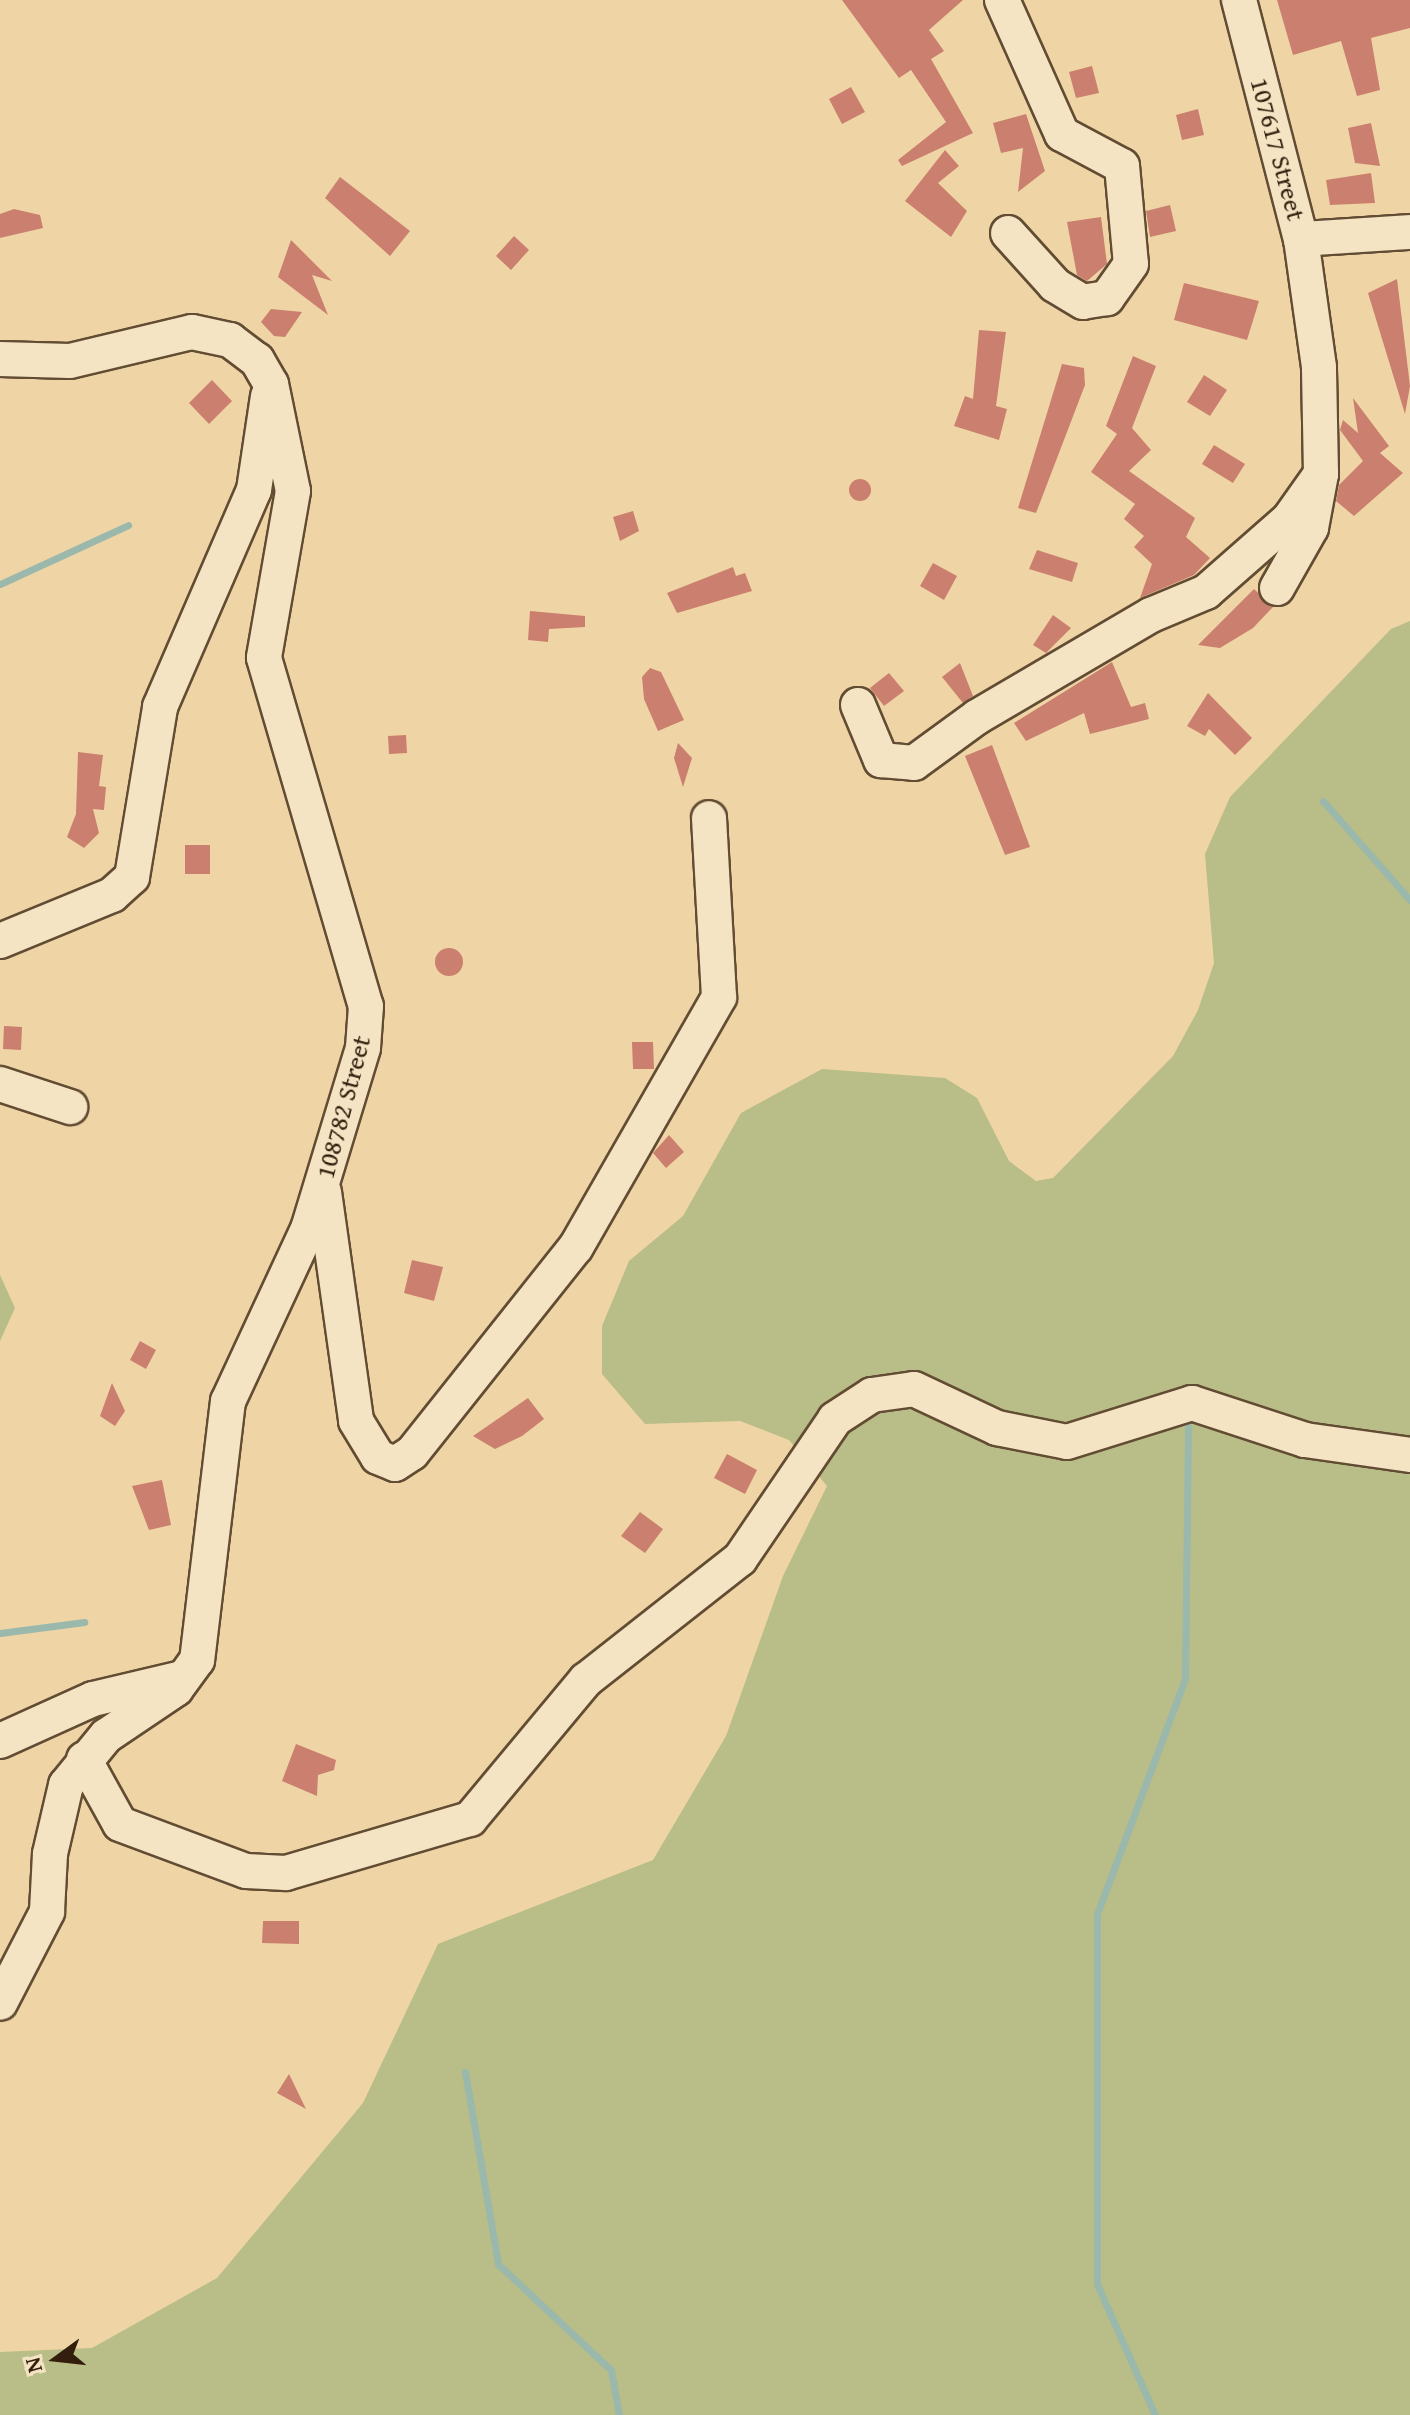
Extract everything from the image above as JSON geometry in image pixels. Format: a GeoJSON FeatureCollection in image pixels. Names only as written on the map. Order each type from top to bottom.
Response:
{"type":"FeatureCollection","features":[{"type":"Feature","properties":{"kind":"street"},"geometry":{"type":"LineString","coordinates":[[1002,0],[1062,134],[1122,166],[1131,264],[1107,298],[1083,302],[1055,285],[1008,233]]}},
{"type":"Feature","properties":{"kind":"street","name":"107617 Street"},"geometry":{"type":"LineString","coordinates":[[1239,0],[1301,239],[1410,232]]}},
{"type":"Feature","properties":{"kind":"street"},"geometry":{"type":"LineString","coordinates":[[1277,588],[1311,528],[1321,474],[1319,367],[1301,239]]}},
{"type":"Feature","properties":{"kind":"street","name":"108782 Street"},"geometry":{"type":"LineString","coordinates":[[0,359],[70,361],[192,332],[230,340],[257,360],[271,384],[293,491],[264,658],[366,1006],[363,1048],[323,1184],[228,1401],[207,1627],[186,1678],[84,1759],[58,1809],[47,1912],[0,2003]]}},
{"type":"Feature","properties":{"kind":"street"},"geometry":{"type":"LineString","coordinates":[[0,941],[112,895],[132,877],[160,707],[254,490],[271,384]]}},
{"type":"Feature","properties":{"kind":"street"},"geometry":{"type":"LineString","coordinates":[[858,705],[881,760],[914,763],[977,717],[1151,615],[1206,592],[1289,519],[1321,474]]}},
{"type":"Feature","properties":{"kind":"street"},"geometry":{"type":"LineString","coordinates":[[323,1184],[356,1421],[378,1457],[395,1464],[412,1453],[576,1247],[719,997],[709,818]]}},
{"type":"Feature","properties":{"kind":"street"},"geometry":{"type":"LineString","coordinates":[[0,1084],[70,1107]]}},
{"type":"Feature","properties":{"kind":"street"},"geometry":{"type":"LineString","coordinates":[[84,1759],[120,1824],[246,1871],[286,1873],[470,1819],[586,1680],[740,1559],[835,1419],[872,1395],[914,1389],[997,1428],[1067,1442],[1192,1403],[1305,1440],[1410,1455]]}},
{"type":"Feature","properties":{"kind":"street"},"geometry":{"type":"LineString","coordinates":[[0,1741],[93,1699],[186,1678]]}},
{"type":"Feature","properties":{"kind":"green space"},"geometry":{"type":"Polygon","coordinates":[[[1410,621],[1410,2415],[0,2415],[0,2352],[92,2348],[217,2278],[363,2103],[438,1944],[653,1860],[726,1736],[783,1576],[827,1486],[789,1440],[740,1421],[645,1424],[602,1374],[602,1326],[629,1261],[683,1216],[741,1113],[822,1069],[945,1078],[977,1098],[1009,1161],[1036,1181],[1053,1178],[1173,1056],[1198,1010],[1214,963],[1205,854],[1230,797],[1391,629],[1410,621]]]}},
{"type":"Feature","properties":{"kind":"green space"},"geometry":{"type":"Polygon","coordinates":[[[0,1275],[15,1308],[0,1341],[0,1275]]]}},
{"type":"Feature","properties":{"kind":"building"},"geometry":{"type":"Polygon","coordinates":[[[842,0],[963,0],[929,30],[944,51],[931,59],[973,133],[902,166],[898,160],[946,122],[911,70],[899,78],[842,0]]]}},
{"type":"Feature","properties":{"kind":"building"},"geometry":{"type":"Polygon","coordinates":[[[1277,0],[1410,0],[1410,28],[1371,38],[1380,90],[1357,96],[1341,41],[1293,55],[1277,0]]]}},
{"type":"Feature","properties":{"kind":"building"},"geometry":{"type":"Polygon","coordinates":[[[1092,66],[1099,93],[1076,98],[1069,72],[1092,66]]]}},
{"type":"Feature","properties":{"kind":"building"},"geometry":{"type":"Polygon","coordinates":[[[851,87],[865,112],[842,124],[829,99],[851,87]]]}},
{"type":"Feature","properties":{"kind":"building"},"geometry":{"type":"Polygon","coordinates":[[[1198,109],[1204,135],[1182,140],[1176,115],[1198,109]]]}},
{"type":"Feature","properties":{"kind":"building"},"geometry":{"type":"Polygon","coordinates":[[[1026,114],[1045,171],[1018,192],[1023,148],[1001,153],[993,123],[1026,114]]]}},
{"type":"Feature","properties":{"kind":"building"},"geometry":{"type":"Polygon","coordinates":[[[1371,123],[1380,166],[1355,163],[1348,128],[1371,123]]]}},
{"type":"Feature","properties":{"kind":"building"},"geometry":{"type":"Polygon","coordinates":[[[945,150],[959,166],[938,183],[967,211],[951,237],[905,201],[945,150]]]}},
{"type":"Feature","properties":{"kind":"building"},"geometry":{"type":"Polygon","coordinates":[[[1371,173],[1375,203],[1330,205],[1326,180],[1371,173]]]}},
{"type":"Feature","properties":{"kind":"building"},"geometry":{"type":"Polygon","coordinates":[[[340,177],[410,231],[390,256],[325,198],[340,177]]]}},
{"type":"Feature","properties":{"kind":"building"},"geometry":{"type":"Polygon","coordinates":[[[1170,205],[1176,231],[1150,237],[1146,211],[1170,205]]]}},
{"type":"Feature","properties":{"kind":"building"},"geometry":{"type":"Polygon","coordinates":[[[14,209],[40,215],[43,228],[0,238],[0,214],[14,209]]]}},
{"type":"Feature","properties":{"kind":"building"},"geometry":{"type":"Polygon","coordinates":[[[1101,217],[1107,264],[1087,281],[1077,275],[1067,222],[1101,217]]]}},
{"type":"Feature","properties":{"kind":"building"},"geometry":{"type":"Polygon","coordinates":[[[514,236],[529,250],[511,270],[496,256],[514,236]]]}},
{"type":"Feature","properties":{"kind":"building"},"geometry":{"type":"Polygon","coordinates":[[[291,240],[332,281],[312,275],[328,315],[278,277],[291,240]]]}},
{"type":"Feature","properties":{"kind":"building"},"geometry":{"type":"Polygon","coordinates":[[[1397,279],[1410,386],[1405,414],[1368,293],[1397,279]]]}},
{"type":"Feature","properties":{"kind":"building"},"geometry":{"type":"Polygon","coordinates":[[[1184,283],[1259,301],[1247,340],[1174,320],[1184,283]]]}},
{"type":"Feature","properties":{"kind":"building"},"geometry":{"type":"Polygon","coordinates":[[[271,309],[302,312],[285,337],[274,336],[261,322],[271,309]]]}},
{"type":"Feature","properties":{"kind":"building"},"geometry":{"type":"Polygon","coordinates":[[[979,330],[1006,332],[996,406],[1007,409],[999,440],[954,426],[965,396],[973,399],[979,330]]]}},
{"type":"Feature","properties":{"kind":"building"},"geometry":{"type":"Polygon","coordinates":[[[1133,356],[1156,366],[1132,428],[1151,450],[1129,471],[1195,518],[1186,537],[1210,558],[1194,575],[1140,598],[1152,564],[1134,547],[1144,536],[1124,519],[1135,504],[1091,472],[1117,434],[1106,426],[1133,356]]]}},
{"type":"Feature","properties":{"kind":"building"},"geometry":{"type":"Polygon","coordinates":[[[1062,364],[1084,368],[1085,385],[1036,513],[1018,508],[1062,364]]]}},
{"type":"Feature","properties":{"kind":"building"},"geometry":{"type":"Polygon","coordinates":[[[1204,375],[1227,390],[1210,416],[1187,402],[1204,375]]]}},
{"type":"Feature","properties":{"kind":"building"},"geometry":{"type":"Polygon","coordinates":[[[212,380],[232,401],[209,424],[189,403],[212,380]]]}},
{"type":"Feature","properties":{"kind":"building"},"geometry":{"type":"Polygon","coordinates":[[[1353,398],[1389,446],[1380,453],[1403,473],[1354,516],[1336,501],[1339,485],[1363,461],[1340,430],[1343,420],[1358,433],[1353,398]]]}},
{"type":"Feature","properties":{"kind":"building"},"geometry":{"type":"Polygon","coordinates":[[[1214,445],[1245,464],[1233,483],[1202,464],[1214,445]]]}},
{"type":"Feature","properties":{"kind":"building"},"geometry":{"type":"Polygon","coordinates":[[[856,479],[864,479],[871,490],[864,501],[856,501],[849,494],[849,486],[856,479]]]}},
{"type":"Feature","properties":{"kind":"building"},"geometry":{"type":"Polygon","coordinates":[[[633,511],[639,531],[620,541],[613,517],[633,511]]]}},
{"type":"Feature","properties":{"kind":"building"},"geometry":{"type":"Polygon","coordinates":[[[1037,550],[1078,563],[1072,582],[1029,569],[1037,550]]]}},
{"type":"Feature","properties":{"kind":"building"},"geometry":{"type":"Polygon","coordinates":[[[933,563],[957,576],[944,600],[920,586],[933,563]]]}},
{"type":"Feature","properties":{"kind":"building"},"geometry":{"type":"Polygon","coordinates":[[[733,567],[736,576],[745,573],[752,591],[677,613],[667,593],[733,567]]]}},
{"type":"Feature","properties":{"kind":"building"},"geometry":{"type":"Polygon","coordinates":[[[1254,589],[1273,607],[1253,628],[1220,648],[1198,645],[1254,589]]]}},
{"type":"Feature","properties":{"kind":"building"},"geometry":{"type":"Polygon","coordinates":[[[530,611],[585,616],[585,627],[549,629],[548,642],[528,640],[530,611]]]}},
{"type":"Feature","properties":{"kind":"building"},"geometry":{"type":"Polygon","coordinates":[[[1053,615],[1071,628],[1046,653],[1033,645],[1053,615]]]}},
{"type":"Feature","properties":{"kind":"building"},"geometry":{"type":"Polygon","coordinates":[[[1112,662],[1131,707],[1145,703],[1149,719],[1090,734],[1084,713],[1026,741],[1014,723],[1112,662]]]}},
{"type":"Feature","properties":{"kind":"building"},"geometry":{"type":"Polygon","coordinates":[[[960,663],[973,696],[963,703],[942,677],[960,663]]]}},
{"type":"Feature","properties":{"kind":"building"},"geometry":{"type":"Polygon","coordinates":[[[650,668],[661,672],[684,720],[658,731],[644,699],[642,677],[650,668]]]}},
{"type":"Feature","properties":{"kind":"building"},"geometry":{"type":"Polygon","coordinates":[[[889,673],[904,691],[884,706],[870,688],[889,673]]]}},
{"type":"Feature","properties":{"kind":"building"},"geometry":{"type":"Polygon","coordinates":[[[1208,693],[1252,738],[1235,755],[1209,729],[1205,736],[1187,726],[1208,693]]]}},
{"type":"Feature","properties":{"kind":"building"},"geometry":{"type":"Polygon","coordinates":[[[406,735],[407,753],[389,754],[388,736],[406,735]]]}},
{"type":"Feature","properties":{"kind":"building"},"geometry":{"type":"Polygon","coordinates":[[[678,743],[692,758],[683,787],[674,758],[678,743]]]}},
{"type":"Feature","properties":{"kind":"building"},"geometry":{"type":"Polygon","coordinates":[[[992,745],[1030,847],[1005,855],[965,756],[992,745]]]}},
{"type":"Feature","properties":{"kind":"building"},"geometry":{"type":"Polygon","coordinates":[[[78,752],[103,755],[99,786],[106,787],[104,810],[93,809],[99,833],[84,848],[67,837],[76,814],[78,752]]]}},
{"type":"Feature","properties":{"kind":"building"},"geometry":{"type":"Polygon","coordinates":[[[185,845],[210,845],[210,874],[185,874],[185,845]]]}},
{"type":"Feature","properties":{"kind":"building"},"geometry":{"type":"Polygon","coordinates":[[[449,948],[459,952],[463,962],[459,972],[449,976],[439,972],[435,962],[439,952],[449,948]]]}},
{"type":"Feature","properties":{"kind":"building"},"geometry":{"type":"Polygon","coordinates":[[[4,1026],[22,1027],[21,1050],[3,1049],[4,1026]]]}},
{"type":"Feature","properties":{"kind":"building"},"geometry":{"type":"Polygon","coordinates":[[[632,1042],[653,1042],[654,1069],[633,1069],[632,1042]]]}},
{"type":"Feature","properties":{"kind":"building"},"geometry":{"type":"Polygon","coordinates":[[[669,1135],[684,1152],[666,1168],[653,1153],[669,1135]]]}},
{"type":"Feature","properties":{"kind":"building"},"geometry":{"type":"Polygon","coordinates":[[[412,1260],[443,1267],[434,1301],[404,1293],[412,1260]]]}},
{"type":"Feature","properties":{"kind":"building"},"geometry":{"type":"Polygon","coordinates":[[[140,1341],[156,1350],[146,1369],[130,1360],[140,1341]]]}},
{"type":"Feature","properties":{"kind":"building"},"geometry":{"type":"Polygon","coordinates":[[[112,1383],[125,1411],[115,1426],[100,1416],[112,1383]]]}},
{"type":"Feature","properties":{"kind":"building"},"geometry":{"type":"Polygon","coordinates":[[[528,1398],[544,1419],[522,1436],[495,1449],[473,1436],[528,1398]]]}},
{"type":"Feature","properties":{"kind":"building"},"geometry":{"type":"Polygon","coordinates":[[[727,1454],[757,1470],[745,1494],[714,1478],[727,1454]]]}},
{"type":"Feature","properties":{"kind":"building"},"geometry":{"type":"Polygon","coordinates":[[[162,1480],[171,1525],[149,1530],[132,1486],[162,1480]]]}},
{"type":"Feature","properties":{"kind":"building"},"geometry":{"type":"Polygon","coordinates":[[[640,1512],[663,1529],[645,1553],[621,1536],[640,1512]]]}},
{"type":"Feature","properties":{"kind":"building"},"geometry":{"type":"Polygon","coordinates":[[[296,1744],[336,1760],[334,1770],[318,1775],[317,1796],[282,1781],[296,1744]]]}},
{"type":"Feature","properties":{"kind":"building"},"geometry":{"type":"Polygon","coordinates":[[[263,1921],[299,1921],[299,1944],[262,1943],[263,1921]]]}},
{"type":"Feature","properties":{"kind":"building"},"geometry":{"type":"Polygon","coordinates":[[[289,2074],[306,2109],[277,2093],[289,2074]]]}},
{"type":"Feature","properties":{"kind":"waterway"},"geometry":{"type":"LineString","coordinates":[[0,584],[128,525]]}},
{"type":"Feature","properties":{"kind":"waterway"},"geometry":{"type":"LineString","coordinates":[[1323,801],[1410,900]]}},
{"type":"Feature","properties":{"kind":"waterway"},"geometry":{"type":"LineString","coordinates":[[1155,2415],[1097,2284],[1097,1914],[1185,1679],[1188,1427]]}},
{"type":"Feature","properties":{"kind":"waterway"},"geometry":{"type":"LineString","coordinates":[[0,1633],[84,1622]]}},
{"type":"Feature","properties":{"kind":"waterway"},"geometry":{"type":"LineString","coordinates":[[465,2072],[498,2264],[611,2370],[619,2415]]}}]}
